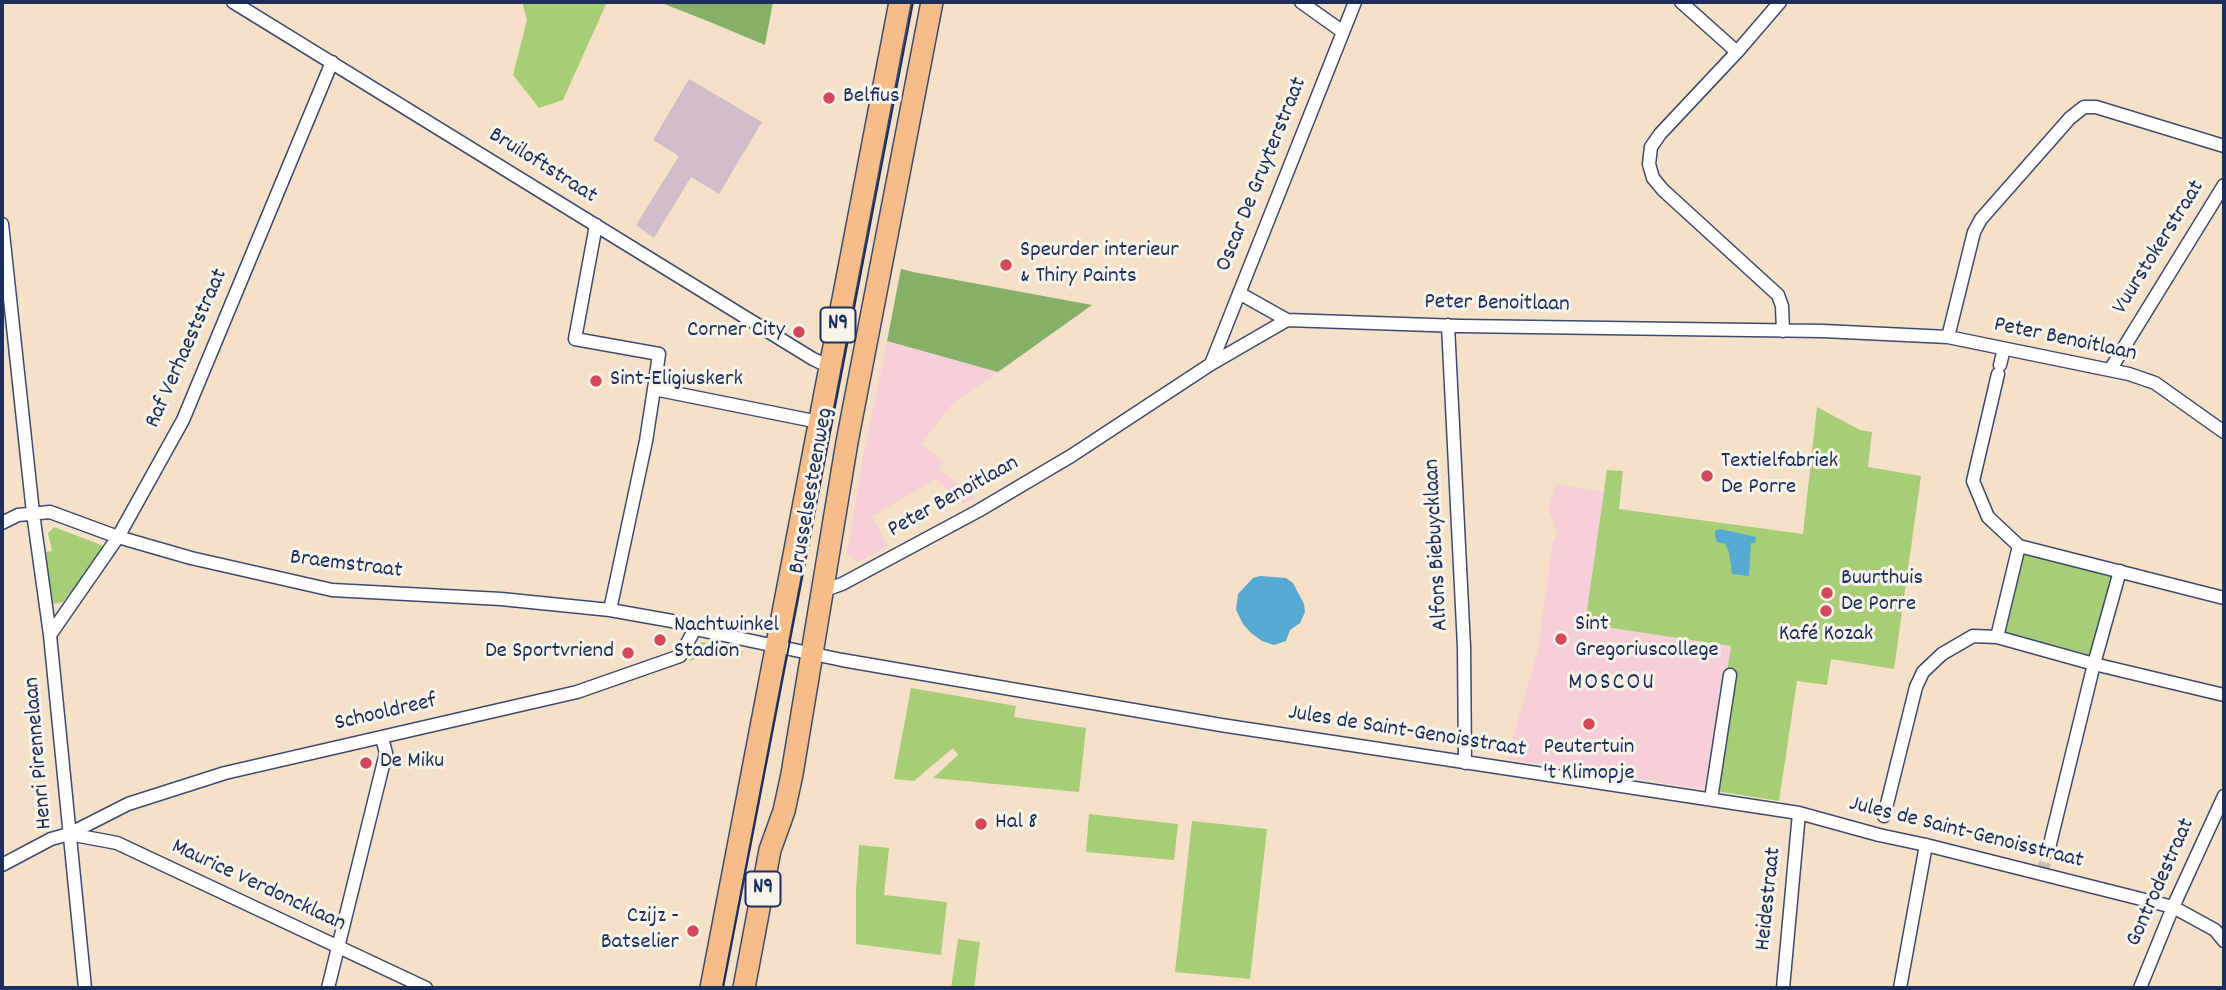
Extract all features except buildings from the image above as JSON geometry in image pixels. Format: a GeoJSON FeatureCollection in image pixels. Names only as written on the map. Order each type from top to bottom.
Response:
{"type":"FeatureCollection","features":[{"type":"Feature","properties":{"kind":"main road","name":"Brusselsesteenweg"},"geometry":{"type":"LineString","coordinates":[[711,988],[900,2]]}},
{"type":"Feature","properties":{"kind":"main road","name":"Brusselsesteenweg"},"geometry":{"type":"LineString","coordinates":[[744,988],[770,850],[784,811],[792,774],[860,373],[932,2]]}},
{"type":"Feature","properties":{"kind":"street","name":"Bruiloftstraat"},"geometry":{"type":"LineString","coordinates":[[233,2],[830,367]]}},
{"type":"Feature","properties":{"kind":"street"},"geometry":{"type":"LineString","coordinates":[[1301,2],[1343,33]]}},
{"type":"Feature","properties":{"kind":"street","name":"Oscar De Gruyterstraat"},"geometry":{"type":"LineString","coordinates":[[1211,364],[1355,2]]}},
{"type":"Feature","properties":{"kind":"street"},"geometry":{"type":"LineString","coordinates":[[1681,2],[1737,52]]}},
{"type":"Feature","properties":{"kind":"street"},"geometry":{"type":"LineString","coordinates":[[1780,2],[1660,134],[1651,147],[1649,164],[1653,178],[1664,190],[1778,295],[1782,306],[1783,331]]}},
{"type":"Feature","properties":{"kind":"street","name":"Raf Verhaeststraat"},"geometry":{"type":"LineString","coordinates":[[50,635],[118,537],[183,420],[332,62]]}},
{"type":"Feature","properties":{"kind":"street"},"geometry":{"type":"LineString","coordinates":[[1948,337],[1977,225],[2070,118],[2084,107],[2096,107],[2224,146]]}},
{"type":"Feature","properties":{"kind":"street","name":"Vuurstokerstraat"},"geometry":{"type":"LineString","coordinates":[[2110,370],[2224,184]]}},
{"type":"Feature","properties":{"kind":"street","name":"Henri Pirennelaan"},"geometry":{"type":"LineString","coordinates":[[2,224],[33,513],[50,635],[85,988]]}},
{"type":"Feature","properties":{"kind":"street"},"geometry":{"type":"LineString","coordinates":[[596,225],[575,339],[659,354],[646,441],[610,610]]}},
{"type":"Feature","properties":{"kind":"street"},"geometry":{"type":"LineString","coordinates":[[1239,293],[1287,320]]}},
{"type":"Feature","properties":{"kind":"street","name":"Peter Benoitlaan"},"geometry":{"type":"LineString","coordinates":[[822,591],[842,584],[978,511],[1071,456],[1211,364],[1287,320],[1948,337],[2110,370],[2155,383],[2224,432]]}},
{"type":"Feature","properties":{"kind":"street","name":"Alfons Biebuycklaan"},"geometry":{"type":"LineString","coordinates":[[1448,326],[1464,634],[1465,763]]}},
{"type":"Feature","properties":{"kind":"street"},"geometry":{"type":"LineString","coordinates":[[2004,349],[1973,481],[1988,517],[2019,546],[2224,597]]}},
{"type":"Feature","properties":{"kind":"street"},"geometry":{"type":"LineString","coordinates":[[654,389],[819,422]]}},
{"type":"Feature","properties":{"kind":"street","name":"Braemstraat"},"geometry":{"type":"LineString","coordinates":[[2,523],[18,514],[50,512],[118,537],[216,564],[332,590],[501,599],[610,610],[672,621],[695,629]]}},
{"type":"Feature","properties":{"kind":"street"},"geometry":{"type":"LineString","coordinates":[[1997,636],[2019,546]]}},
{"type":"Feature","properties":{"kind":"street"},"geometry":{"type":"LineString","coordinates":[[2048,852],[2094,664],[2120,571]]}},
{"type":"Feature","properties":{"kind":"street"},"geometry":{"type":"LineString","coordinates":[[695,629],[775,647]]}},
{"type":"Feature","properties":{"kind":"street","name":"Schooldreef"},"geometry":{"type":"LineString","coordinates":[[2,865],[128,804],[225,773],[577,692],[680,656],[695,629]]}},
{"type":"Feature","properties":{"kind":"street"},"geometry":{"type":"LineString","coordinates":[[1882,825],[1916,687],[1923,672],[1942,654],[1973,636],[1997,636],[2094,664],[2224,695]]}},
{"type":"Feature","properties":{"kind":"street","name":"Jules de Saint-Genoisstraat"},"geometry":{"type":"LineString","coordinates":[[775,647],[1222,725],[1882,825],[1926,845],[2173,907],[2215,930],[2224,941]]}},
{"type":"Feature","properties":{"kind":"street"},"geometry":{"type":"LineString","coordinates":[[1711,799],[1730,675]]}},
{"type":"Feature","properties":{"kind":"street"},"geometry":{"type":"LineString","coordinates":[[328,988],[386,752],[382,738]]}},
{"type":"Feature","properties":{"kind":"street","name":"Gontrodestraat"},"geometry":{"type":"LineString","coordinates":[[2140,988],[2173,907],[2224,796]]}},
{"type":"Feature","properties":{"kind":"street","name":"Heidestraat"},"geometry":{"type":"LineString","coordinates":[[1783,988],[1800,813]]}},
{"type":"Feature","properties":{"kind":"street","name":"Maurice Verdoncklaan"},"geometry":{"type":"LineString","coordinates":[[69,834],[117,843],[426,988]]}},
{"type":"Feature","properties":{"kind":"street"},"geometry":{"type":"LineString","coordinates":[[1900,988],[1926,845]]}},
{"type":"Feature","properties":{"kind":"shaded area"},"geometry":{"type":"Polygon","coordinates":[[[689,79],[762,122],[719,194],[691,177],[654,238],[636,225],[679,156],[653,140],[689,79]]]}},
{"type":"Feature","properties":{"kind":"shaded area"},"geometry":{"type":"Polygon","coordinates":[[[887,341],[998,372],[953,403],[921,444],[944,462],[939,470],[975,498],[964,504],[936,479],[872,516],[888,546],[857,562],[847,553],[887,341]]]}},
{"type":"Feature","properties":{"kind":"shaded area"},"geometry":{"type":"Polygon","coordinates":[[[1555,485],[1604,491],[1585,624],[1731,646],[1709,790],[1507,759],[1537,654],[1553,542],[1557,535],[1549,509],[1555,485]]]}},
{"type":"Feature","properties":{"kind":"green space"},"geometry":{"type":"Polygon","coordinates":[[[522,2],[607,2],[563,100],[539,108],[513,75],[527,20],[522,2]]]}},
{"type":"Feature","properties":{"kind":"green space"},"geometry":{"type":"Polygon","coordinates":[[[659,2],[773,2],[765,45],[710,22],[659,2]]]}},
{"type":"Feature","properties":{"kind":"green space"},"geometry":{"type":"Polygon","coordinates":[[[901,269],[1092,305],[998,372],[887,341],[901,269]]]}},
{"type":"Feature","properties":{"kind":"green space"},"geometry":{"type":"Polygon","coordinates":[[[1817,407],[1860,430],[1872,432],[1868,467],[1921,476],[1894,669],[1831,659],[1827,685],[1797,681],[1779,801],[1709,790],[1731,646],[1585,624],[1607,470],[1623,471],[1619,509],[1803,534],[1817,407]]]}},
{"type":"Feature","properties":{"kind":"green space"},"geometry":{"type":"Polygon","coordinates":[[[54,527],[104,546],[100,556],[63,602],[51,604],[46,552],[52,551],[48,533],[54,527]]]}},
{"type":"Feature","properties":{"kind":"green space"},"geometry":{"type":"Polygon","coordinates":[[[2023,550],[2116,573],[2093,656],[2005,632],[2023,550]]]}},
{"type":"Feature","properties":{"kind":"green space"},"geometry":{"type":"Polygon","coordinates":[[[702,642],[743,651],[742,656],[718,652],[689,661],[695,645],[702,642]]]}},
{"type":"Feature","properties":{"kind":"green space"},"geometry":{"type":"Polygon","coordinates":[[[911,688],[1016,706],[1014,717],[1086,728],[1079,792],[933,778],[958,755],[953,748],[914,781],[894,779],[911,688]]]}},
{"type":"Feature","properties":{"kind":"green space"},"geometry":{"type":"Polygon","coordinates":[[[1089,814],[1178,824],[1174,860],[1086,852],[1089,814]]]}},
{"type":"Feature","properties":{"kind":"green space"},"geometry":{"type":"Polygon","coordinates":[[[1192,821],[1267,829],[1250,979],[1175,972],[1192,821]]]}},
{"type":"Feature","properties":{"kind":"green space"},"geometry":{"type":"Polygon","coordinates":[[[859,845],[889,848],[884,895],[947,902],[941,955],[856,944],[859,845]]]}},
{"type":"Feature","properties":{"kind":"green space"},"geometry":{"type":"Polygon","coordinates":[[[958,939],[980,942],[974,988],[951,988],[958,939]]]}},
{"type":"Feature","properties":{"kind":"water"},"geometry":{"type":"Polygon","coordinates":[[[1720,529],[1756,537],[1755,543],[1751,543],[1749,576],[1732,574],[1729,552],[1725,544],[1717,542],[1715,536],[1715,531],[1720,529]]]}},
{"type":"Feature","properties":{"kind":"water"},"geometry":{"type":"Polygon","coordinates":[[[1253,578],[1286,578],[1293,583],[1304,604],[1305,612],[1300,623],[1290,630],[1286,641],[1274,645],[1251,633],[1236,610],[1238,594],[1253,578]]]}},
{"type":"Feature","properties":{"kind":"tunnel"},"geometry":{"type":"LineString","coordinates":[[2042,874],[2048,852]]}},
{"type":"Feature","properties":{"kind":"tram line"},"geometry":{"type":"LineString","coordinates":[[723,988],[913,2]]}},
{"type":"Feature","properties":{"kind":"place","name":"Belfius"},"geometry":{"type":"Point","coordinates":[829,98]}},
{"type":"Feature","properties":{"kind":"place","name":"Speurder interieur & Thiry Paints"},"geometry":{"type":"Point","coordinates":[1006,265]}},
{"type":"Feature","properties":{"kind":"place","name":"Corner City"},"geometry":{"type":"Point","coordinates":[799,332]}},
{"type":"Feature","properties":{"kind":"place","name":"Sint-Eligiuskerk"},"geometry":{"type":"Point","coordinates":[596,381]}},
{"type":"Feature","properties":{"kind":"place","name":"Textielfabriek De Porre"},"geometry":{"type":"Point","coordinates":[1707,476]}},
{"type":"Feature","properties":{"kind":"place","name":"Buurthuis De Porre"},"geometry":{"type":"Point","coordinates":[1827,593]}},
{"type":"Feature","properties":{"kind":"place","name":"Kafé Kozak"},"geometry":{"type":"Point","coordinates":[1826,611]}},
{"type":"Feature","properties":{"kind":"place","name":"Sint Gregoriuscollege"},"geometry":{"type":"Point","coordinates":[1561,639]}},
{"type":"Feature","properties":{"kind":"place","name":"Nachtwinkel Stadion"},"geometry":{"type":"Point","coordinates":[660,640]}},
{"type":"Feature","properties":{"kind":"place","name":"De Sportvriend"},"geometry":{"type":"Point","coordinates":[628,653]}},
{"type":"Feature","properties":{"kind":"place","name":"Peutertuin 't Klimopje"},"geometry":{"type":"Point","coordinates":[1589,724]}},
{"type":"Feature","properties":{"kind":"place","name":"De Miku"},"geometry":{"type":"Point","coordinates":[366,763]}},
{"type":"Feature","properties":{"kind":"place","name":"Hal 8"},"geometry":{"type":"Point","coordinates":[981,824]}},
{"type":"Feature","properties":{"kind":"place","name":"Czijz - Batselier"},"geometry":{"type":"Point","coordinates":[693,931]}},
{"type":"Feature","properties":{"kind":"district","name":"MOSCOU"},"geometry":{"type":"Point","coordinates":[1612,685]}}]}
